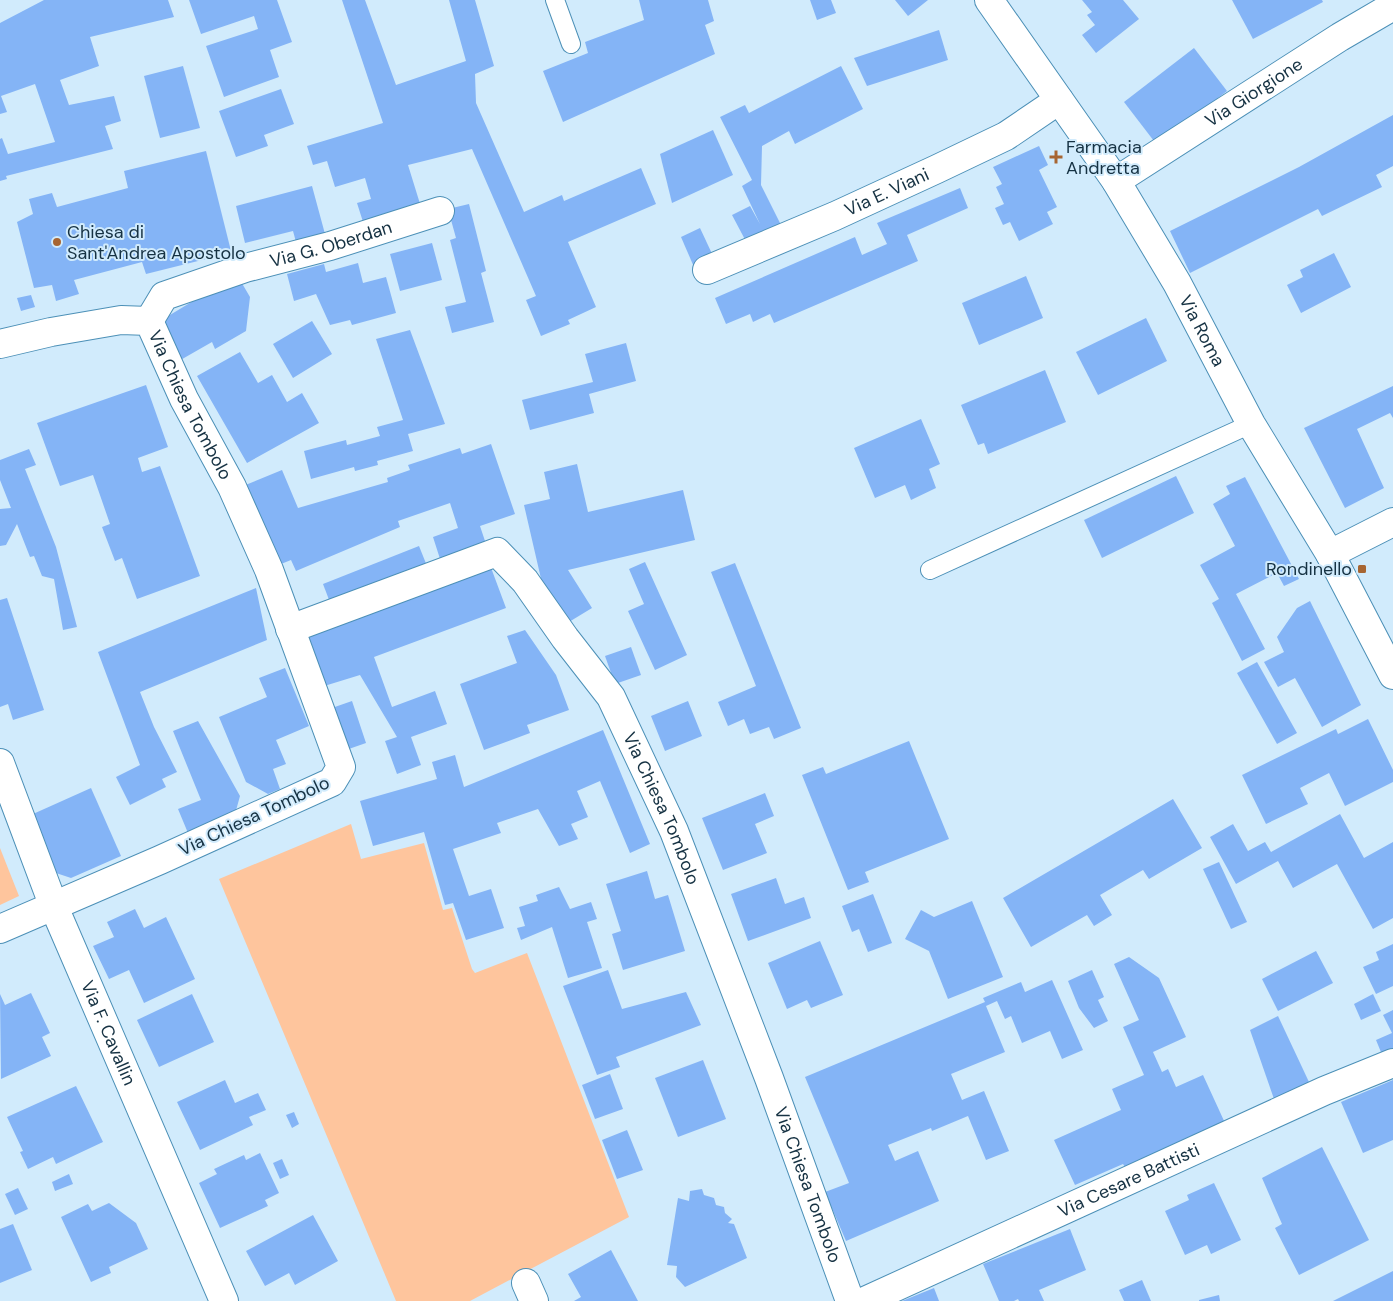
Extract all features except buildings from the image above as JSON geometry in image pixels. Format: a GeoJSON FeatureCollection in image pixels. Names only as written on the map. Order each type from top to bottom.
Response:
{"type":"FeatureCollection","features":[{"type":"Feature","properties":{"kind":"street","name":"Via Roma"},"geometry":{"type":"LineString","coordinates":[[989,0],[1116,181],[1177,283],[1251,424],[1330,554],[1393,675]]}},
{"type":"Feature","properties":{"kind":"street","name":"Via Giorgione"},"geometry":{"type":"LineString","coordinates":[[1116,181],[1340,37],[1393,6]]}},
{"type":"Feature","properties":{"kind":"street","name":"Via E. Viani"},"geometry":{"type":"LineString","coordinates":[[707,270],[835,216],[937,170],[1006,136],[1059,100]]}},
{"type":"Feature","properties":{"kind":"street","name":"Via G. Oberdan"},"geometry":{"type":"LineString","coordinates":[[150,321],[164,296],[245,268],[330,246],[440,211]]}},
{"type":"Feature","properties":{"kind":"street","name":"Via Chiesa Tombolo"},"geometry":{"type":"LineString","coordinates":[[0,344],[51,332],[121,320],[150,321],[184,400],[232,487],[269,570],[341,767],[332,782],[54,907]]}},
{"type":"Feature","properties":{"kind":"street"},"geometry":{"type":"LineString","coordinates":[[1330,554],[1393,522]]}},
{"type":"Feature","properties":{"kind":"street","name":"Via Chiesa Tombolo"},"geometry":{"type":"LineString","coordinates":[[290,629],[497,552],[525,581],[565,638],[611,697],[674,831],[769,1078],[850,1301]]}},
{"type":"Feature","properties":{"kind":"street","name":"Via F. Cavallin"},"geometry":{"type":"LineString","coordinates":[[0,763],[54,907],[224,1301]]}},
{"type":"Feature","properties":{"kind":"street"},"geometry":{"type":"LineString","coordinates":[[0,929],[54,907]]}},
{"type":"Feature","properties":{"kind":"street","name":"Via Cesare Battisti"},"geometry":{"type":"LineString","coordinates":[[865,1301],[1324,1090],[1393,1063]]}},
{"type":"Feature","properties":{"kind":"lane"},"geometry":{"type":"LineString","coordinates":[[555,0],[571,44]]}},
{"type":"Feature","properties":{"kind":"lane"},"geometry":{"type":"LineString","coordinates":[[930,570],[1251,424]]}},
{"type":"Feature","properties":{"kind":"shaded area"},"geometry":{"type":"Polygon","coordinates":[[[351,824],[361,859],[424,843],[443,910],[452,908],[475,973],[527,953],[629,1217],[470,1301],[396,1301],[219,879],[351,824]]]}},
{"type":"Feature","properties":{"kind":"shaded area"},"geometry":{"type":"Polygon","coordinates":[[[0,848],[19,896],[0,905],[0,848]]]}},
{"type":"Feature","properties":{"kind":"place","name":"Farmacia Andretta"},"geometry":{"type":"Point","coordinates":[1056,157]}},
{"type":"Feature","properties":{"kind":"place","name":"Chiesa di Sant'Andrea Apostolo"},"geometry":{"type":"Point","coordinates":[57,242]}},
{"type":"Feature","properties":{"kind":"place","name":"Rondinello"},"geometry":{"type":"Point","coordinates":[1362,569]}}]}
